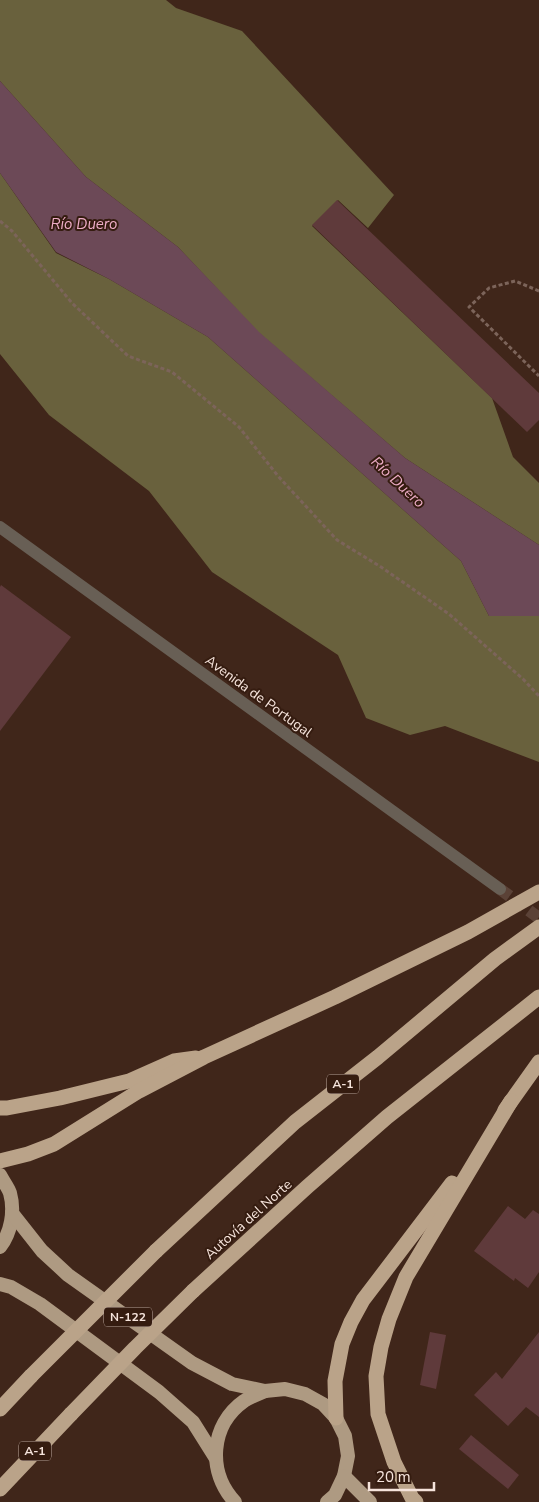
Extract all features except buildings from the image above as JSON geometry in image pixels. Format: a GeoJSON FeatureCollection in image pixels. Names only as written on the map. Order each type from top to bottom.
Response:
{"type":"FeatureCollection","features":[{"type":"Feature","properties":{"kind":"highway"},"geometry":{"type":"LineString","coordinates":[[0,1161],[28,1154],[54,1144],[139,1091],[204,1057],[335,997],[468,932],[539,892]]}},
{"type":"Feature","properties":{"kind":"highway","name":"A-1"},"geometry":{"type":"LineString","coordinates":[[0,1409],[156,1251],[295,1122],[378,1057],[495,959],[539,927]]}},
{"type":"Feature","properties":{"kind":"highway","name":"Autovía del Norte"},"geometry":{"type":"LineString","coordinates":[[0,1489],[135,1348],[193,1291],[387,1117],[539,997]]}},
{"type":"Feature","properties":{"kind":"highway"},"geometry":{"type":"LineString","coordinates":[[0,1108],[69,1096],[129,1080],[174,1061],[204,1057]]}},
{"type":"Feature","properties":{"kind":"highway"},"geometry":{"type":"LineString","coordinates":[[416,1502],[412,1498],[394,1462],[378,1414],[376,1376],[381,1347],[389,1319],[406,1277],[512,1102],[539,1062]]}},
{"type":"Feature","properties":{"kind":"highway"},"geometry":{"type":"LineString","coordinates":[[336,1418],[335,1381],[342,1344],[363,1300],[512,1102]]}},
{"type":"Feature","properties":{"kind":"highway","name":"N-122"},"geometry":{"type":"LineString","coordinates":[[0,1175],[10,1192],[12,1213],[7,1238],[0,1247]]}},
{"type":"Feature","properties":{"kind":"highway","name":"N-122"},"geometry":{"type":"LineString","coordinates":[[12,1213],[42,1251],[68,1274],[192,1363],[232,1384],[265,1391]]}},
{"type":"Feature","properties":{"kind":"highway","name":"N-122"},"geometry":{"type":"LineString","coordinates":[[0,1284],[11,1287],[40,1304],[159,1392],[193,1422],[215,1457]]}},
{"type":"Feature","properties":{"kind":"highway","name":"N-122"},"geometry":{"type":"LineString","coordinates":[[236,1502],[228,1494],[219,1477],[215,1457],[218,1435],[228,1415],[244,1400],[265,1391],[285,1389],[305,1394],[322,1404],[336,1418],[345,1436],[348,1456],[344,1476],[335,1495],[328,1502]]}},
{"type":"Feature","properties":{"kind":"highway"},"geometry":{"type":"LineString","coordinates":[[344,1476],[370,1502]]}},
{"type":"Feature","properties":{"kind":"street","name":"Avenida de Portugal"},"geometry":{"type":"LineString","coordinates":[[0,527],[500,889]]}},
{"type":"Feature","properties":{"kind":"path"},"geometry":{"type":"LineString","coordinates":[[0,221],[12,231],[72,303],[128,356],[172,372],[224,414],[239,427],[278,476],[337,540],[381,567],[449,614],[523,679],[539,696]]}},
{"type":"Feature","properties":{"kind":"path"},"geometry":{"type":"LineString","coordinates":[[539,291],[515,281],[489,288],[468,307],[539,376]]}},
{"type":"Feature","properties":{"kind":"shaded area"},"geometry":{"type":"Polygon","coordinates":[[[0,0],[166,0],[176,8],[242,31],[394,195],[368,228],[338,200],[312,226],[492,398],[513,457],[539,483],[539,545],[405,458],[258,332],[178,247],[86,177],[0,81],[0,0]]]}},
{"type":"Feature","properties":{"kind":"shaded area"},"geometry":{"type":"Polygon","coordinates":[[[0,173],[56,253],[109,279],[208,337],[461,561],[489,616],[539,616],[539,762],[445,726],[410,735],[366,718],[338,655],[212,572],[149,491],[49,415],[0,354],[0,173]]]}},
{"type":"Feature","properties":{"kind":"water","name":"Río Duero"},"geometry":{"type":"Polygon","coordinates":[[[0,81],[86,177],[178,247],[259,332],[405,458],[539,545],[539,616],[489,616],[461,561],[208,337],[109,279],[56,252],[0,173],[0,81]]]}},
{"type":"Feature","properties":{"kind":"tunnel"},"geometry":{"type":"LineString","coordinates":[[500,889],[539,918]]}}]}
